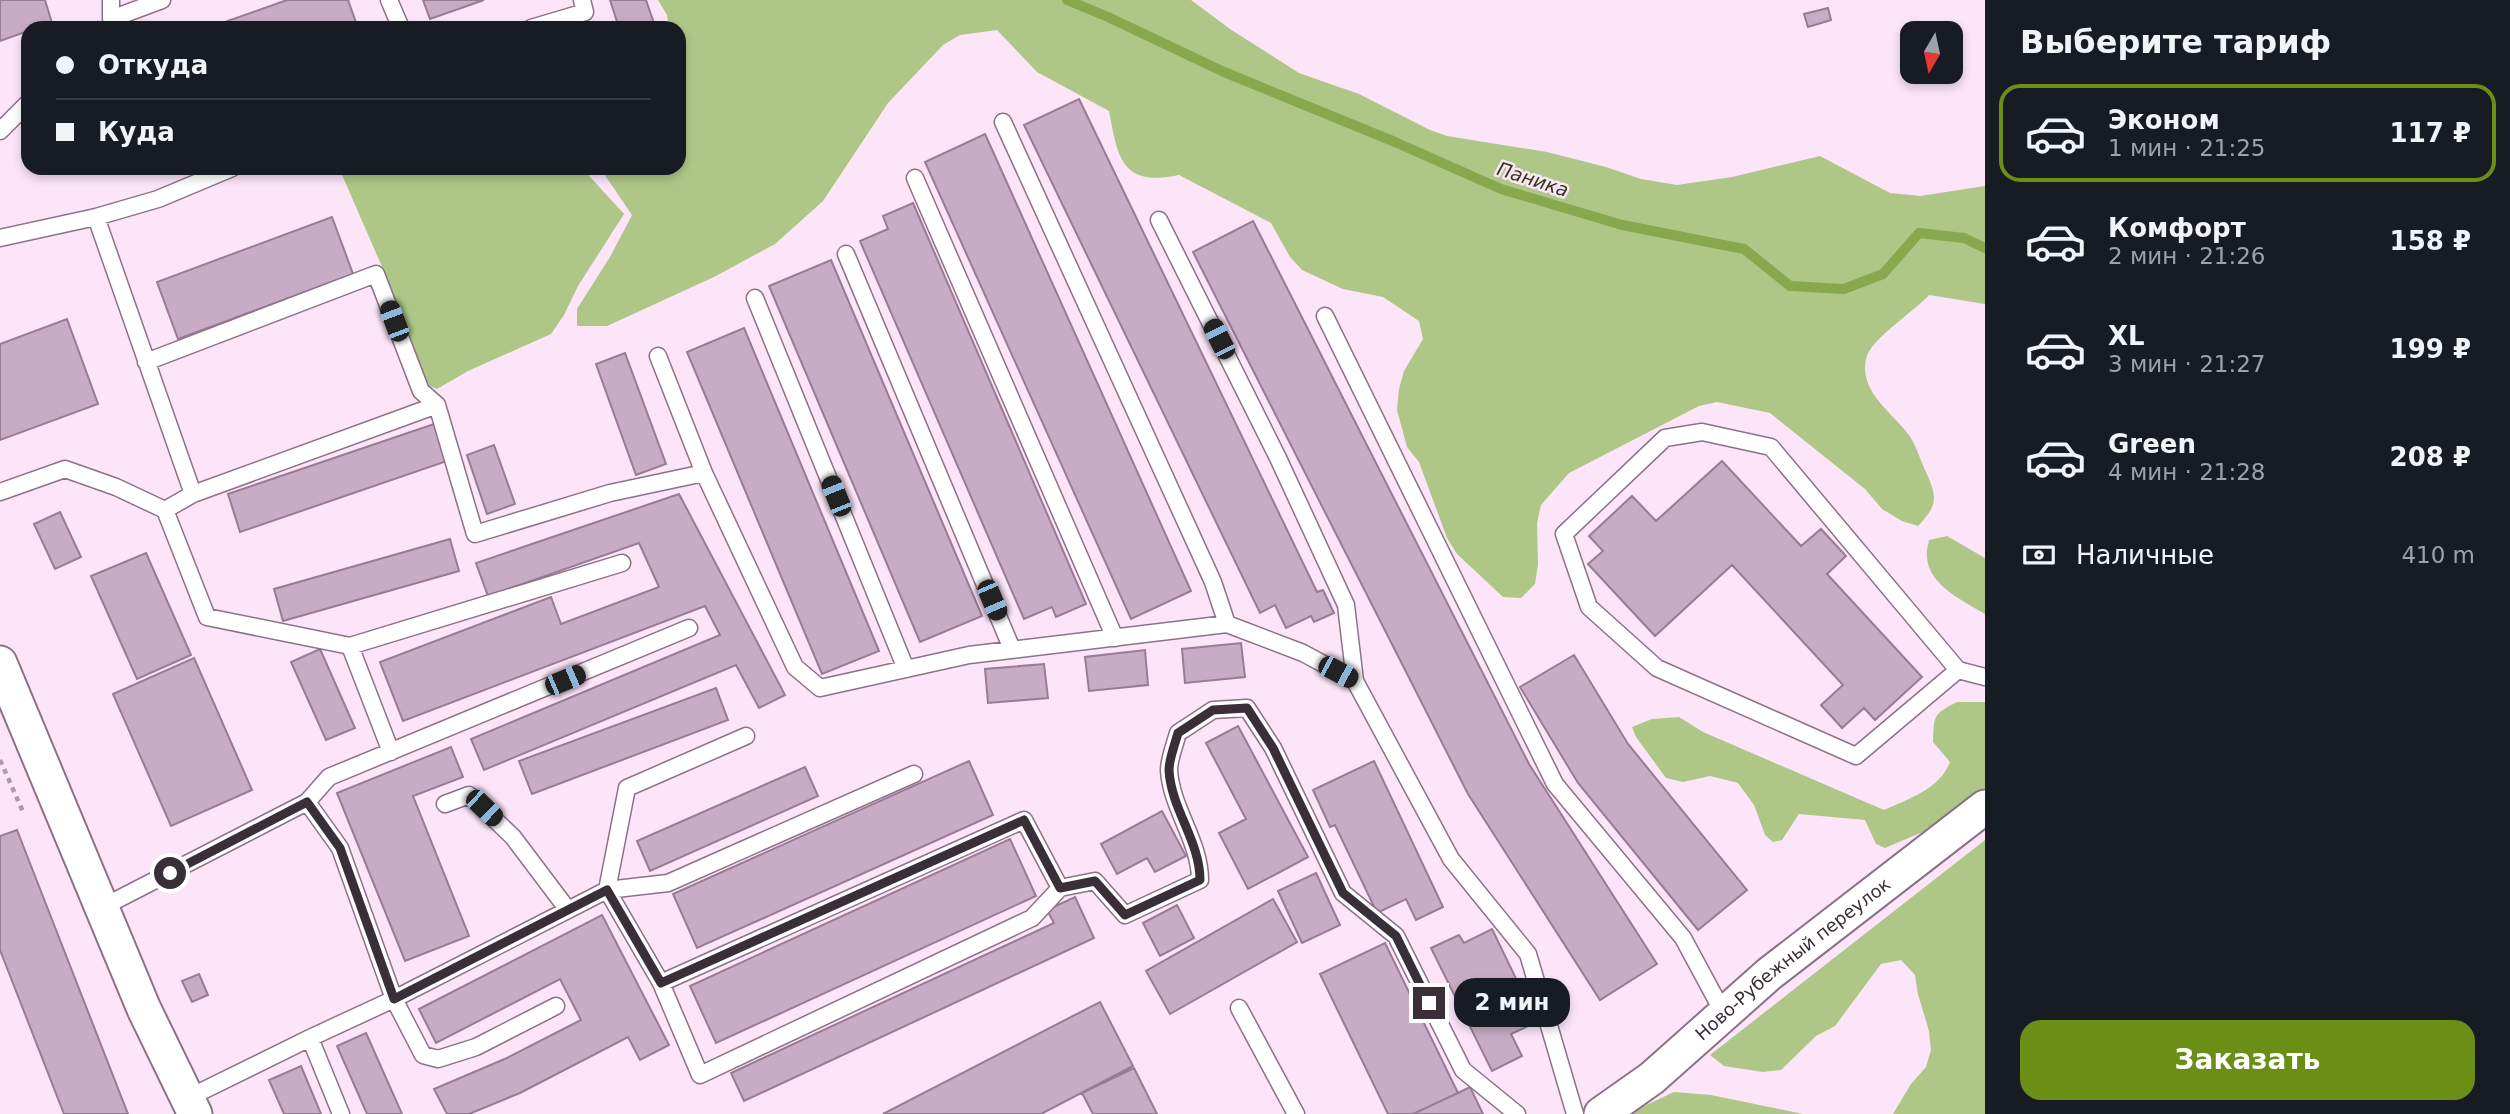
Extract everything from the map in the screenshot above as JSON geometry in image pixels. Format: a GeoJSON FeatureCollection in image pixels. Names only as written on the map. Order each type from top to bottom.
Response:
{"type":"FeatureCollection","features":[{"type":"Feature","properties":{"kind":"street"},"geometry":{"type":"LineString","coordinates":[[0,663],[144,1009],[191,1106]]}},
{"type":"Feature","properties":{"kind":"street","name":"Ново-Рубежный переулок"},"geometry":{"type":"LineString","coordinates":[[1601,1114],[1653,1078],[1769,975],[1985,807]]}},
{"type":"Feature","properties":{"kind":"lane"},"geometry":{"type":"LineString","coordinates":[[106,21],[111,0]]}},
{"type":"Feature","properties":{"kind":"lane"},"geometry":{"type":"LineString","coordinates":[[111,21],[162,0]]}},
{"type":"Feature","properties":{"kind":"lane"},"geometry":{"type":"LineString","coordinates":[[388,0],[398,21]]}},
{"type":"Feature","properties":{"kind":"lane"},"geometry":{"type":"LineString","coordinates":[[555,21],[585,12],[582,0]]}},
{"type":"Feature","properties":{"kind":"lane"},"geometry":{"type":"LineString","coordinates":[[0,131],[21,110]]}},
{"type":"Feature","properties":{"kind":"lane"},"geometry":{"type":"LineString","coordinates":[[1003,122],[1213,582],[1227,624]]}},
{"type":"Feature","properties":{"kind":"lane"},"geometry":{"type":"LineString","coordinates":[[0,238],[158,200],[216,175]]}},
{"type":"Feature","properties":{"kind":"lane"},"geometry":{"type":"LineString","coordinates":[[915,178],[1115,638]]}},
{"type":"Feature","properties":{"kind":"lane"},"geometry":{"type":"LineString","coordinates":[[96,216],[193,494]]}},
{"type":"Feature","properties":{"kind":"lane"},"geometry":{"type":"LineString","coordinates":[[1159,220],[1278,458],[1346,605],[1354,681],[1451,859],[1528,954],[1575,1114]]}},
{"type":"Feature","properties":{"kind":"lane"},"geometry":{"type":"LineString","coordinates":[[846,254],[1012,649]]}},
{"type":"Feature","properties":{"kind":"lane"},"geometry":{"type":"LineString","coordinates":[[146,362],[376,274],[421,391],[438,405],[475,534],[610,493],[704,473]]}},
{"type":"Feature","properties":{"kind":"lane"},"geometry":{"type":"LineString","coordinates":[[755,298],[906,669]]}},
{"type":"Feature","properties":{"kind":"lane"},"geometry":{"type":"LineString","coordinates":[[1325,316],[1555,784],[1683,938],[1724,1014]]}},
{"type":"Feature","properties":{"kind":"lane"},"geometry":{"type":"LineString","coordinates":[[658,356],[704,473],[796,667],[820,688],[969,655],[1227,624],[1303,653],[1354,681]]}},
{"type":"Feature","properties":{"kind":"lane"},"geometry":{"type":"LineString","coordinates":[[165,510],[193,494],[438,405]]}},
{"type":"Feature","properties":{"kind":"lane"},"geometry":{"type":"LineString","coordinates":[[1958,670],[1856,756],[1657,668],[1589,607],[1564,534],[1665,438],[1702,432],[1771,447],[1958,670],[1985,677]]}},
{"type":"Feature","properties":{"kind":"lane"},"geometry":{"type":"LineString","coordinates":[[0,492],[65,469],[116,487],[165,510],[207,617],[350,646],[622,563]]}},
{"type":"Feature","properties":{"kind":"lane"},"geometry":{"type":"LineString","coordinates":[[101,908],[307,802],[329,777],[689,628]]}},
{"type":"Feature","properties":{"kind":"lane"},"geometry":{"type":"LineString","coordinates":[[350,646],[391,752]]}},
{"type":"Feature","properties":{"kind":"lane"},"geometry":{"type":"LineString","coordinates":[[746,736],[627,788],[607,890],[661,983],[700,1075],[1032,918],[1060,888],[1095,881],[1125,915],[1200,880],[1200,861],[1178,806],[1169,769],[1178,733],[1213,710],[1247,708],[1273,748],[1343,893],[1396,936],[1463,1070],[1517,1114]]}},
{"type":"Feature","properties":{"kind":"lane"},"geometry":{"type":"LineString","coordinates":[[191,1106],[310,1038],[394,999],[607,890],[668,883],[914,774]]}},
{"type":"Feature","properties":{"kind":"lane"},"geometry":{"type":"LineString","coordinates":[[445,804],[469,794],[513,837],[568,910]]}},
{"type":"Feature","properties":{"kind":"lane"},"geometry":{"type":"LineString","coordinates":[[307,802],[340,848],[394,999],[424,1055],[439,1059],[475,1047],[556,1006]]}},
{"type":"Feature","properties":{"kind":"lane"},"geometry":{"type":"LineString","coordinates":[[661,983],[1024,820],[1060,888]]}},
{"type":"Feature","properties":{"kind":"lane"},"geometry":{"type":"LineString","coordinates":[[1239,1008],[1296,1114]]}},
{"type":"Feature","properties":{"kind":"lane"},"geometry":{"type":"LineString","coordinates":[[310,1038],[341,1114]]}},
{"type":"Feature","properties":{"kind":"green space"},"geometry":{"type":"Polygon","coordinates":[[[658,0],[1191,0],[1230,29],[1299,73],[1359,94],[1447,136],[1547,152],[1641,179],[1677,185],[1732,177],[1820,156],[1890,193],[1920,196],[1985,186],[1985,304],[1929,295],[1875,343],[1866,359],[1867,382],[1878,401],[1909,435],[1916,448],[1934,493],[1933,505],[1918,526],[1902,521],[1882,509],[1865,489],[1770,413],[1717,402],[1699,406],[1569,473],[1541,505],[1537,523],[1538,565],[1535,584],[1521,598],[1503,597],[1457,554],[1447,538],[1419,462],[1407,447],[1397,410],[1399,389],[1404,371],[1423,339],[1419,321],[1383,297],[1343,289],[1302,270],[1290,257],[1271,223],[1179,175],[1145,177],[1134,172],[1120,155],[1109,111],[1037,72],[997,30],[960,35],[943,45],[888,103],[823,201],[775,244],[714,277],[607,326],[577,326],[577,309],[610,257],[632,215],[605,175],[686,175],[686,21],[668,21],[658,0]]]}},
{"type":"Feature","properties":{"kind":"green space"},"geometry":{"type":"Polygon","coordinates":[[[342,175],[588,175],[624,214],[551,334],[468,371],[437,389],[427,385],[383,269],[342,175]]]}},
{"type":"Feature","properties":{"kind":"green space"},"geometry":{"type":"Polygon","coordinates":[[[1947,536],[1985,558],[1985,614],[1949,592],[1929,567],[1929,540],[1947,536]]]}},
{"type":"Feature","properties":{"kind":"green space"},"geometry":{"type":"Polygon","coordinates":[[[1957,702],[1985,702],[1985,788],[1932,828],[1885,848],[1876,844],[1865,820],[1799,814],[1782,840],[1773,842],[1765,835],[1754,805],[1738,783],[1710,776],[1683,782],[1666,778],[1636,737],[1632,727],[1652,719],[1679,717],[1703,732],[1884,810],[1922,792],[1945,771],[1950,762],[1933,742],[1935,721],[1939,713],[1957,702]]]}},
{"type":"Feature","properties":{"kind":"green space"},"geometry":{"type":"Polygon","coordinates":[[[1985,840],[1985,1114],[1893,1114],[1911,1084],[1926,1067],[1931,1050],[1915,975],[1901,960],[1881,964],[1835,1026],[1816,1036],[1781,1070],[1763,1072],[1724,1066],[1710,1055],[1985,840]]]}},
{"type":"Feature","properties":{"kind":"green space"},"geometry":{"type":"Polygon","coordinates":[[[1674,1092],[1711,1095],[1803,1114],[1633,1114],[1674,1092]]]}},
{"type":"Feature","properties":{"kind":"building"},"geometry":{"type":"Polygon","coordinates":[[[0,0],[45,0],[51,21],[21,21],[21,34],[0,41],[0,0]]]}},
{"type":"Feature","properties":{"kind":"building"},"geometry":{"type":"Polygon","coordinates":[[[287,0],[348,0],[356,21],[228,21],[287,0]]]}},
{"type":"Feature","properties":{"kind":"building"},"geometry":{"type":"Polygon","coordinates":[[[423,0],[484,0],[430,19],[423,0]]]}},
{"type":"Feature","properties":{"kind":"building"},"geometry":{"type":"Polygon","coordinates":[[[610,0],[646,0],[653,21],[617,21],[610,0]]]}},
{"type":"Feature","properties":{"kind":"building"},"geometry":{"type":"Polygon","coordinates":[[[1828,8],[1831,20],[1808,27],[1804,14],[1828,8]]]}},
{"type":"Feature","properties":{"kind":"building"},"geometry":{"type":"Polygon","coordinates":[[[1079,99],[1317,592],[1323,590],[1334,613],[1314,622],[1311,616],[1286,628],[1275,605],[1260,613],[1024,125],[1079,99]]]}},
{"type":"Feature","properties":{"kind":"building"},"geometry":{"type":"Polygon","coordinates":[[[985,134],[1191,591],[1131,619],[925,162],[985,134]]]}},
{"type":"Feature","properties":{"kind":"building"},"geometry":{"type":"Polygon","coordinates":[[[913,203],[1086,604],[1056,617],[1052,607],[1024,619],[860,241],[888,229],[883,216],[913,203]]]}},
{"type":"Feature","properties":{"kind":"building"},"geometry":{"type":"Polygon","coordinates":[[[332,217],[353,274],[178,339],[157,282],[332,217]]]}},
{"type":"Feature","properties":{"kind":"building"},"geometry":{"type":"Polygon","coordinates":[[[1253,221],[1529,764],[1657,964],[1600,1000],[1468,794],[1193,252],[1253,221]]]}},
{"type":"Feature","properties":{"kind":"building"},"geometry":{"type":"Polygon","coordinates":[[[831,260],[982,616],[920,642],[769,286],[831,260]]]}},
{"type":"Feature","properties":{"kind":"building"},"geometry":{"type":"Polygon","coordinates":[[[67,319],[98,404],[0,440],[0,344],[67,319]]]}},
{"type":"Feature","properties":{"kind":"building"},"geometry":{"type":"Polygon","coordinates":[[[744,328],[879,651],[822,674],[687,352],[744,328]]]}},
{"type":"Feature","properties":{"kind":"building"},"geometry":{"type":"Polygon","coordinates":[[[625,353],[666,464],[636,475],[596,364],[625,353]]]}},
{"type":"Feature","properties":{"kind":"building"},"geometry":{"type":"Polygon","coordinates":[[[437,423],[450,460],[240,532],[228,494],[437,423]]]}},
{"type":"Feature","properties":{"kind":"building"},"geometry":{"type":"Polygon","coordinates":[[[494,445],[515,504],[487,514],[467,455],[494,445]]]}},
{"type":"Feature","properties":{"kind":"building"},"geometry":{"type":"Polygon","coordinates":[[[1722,461],[1801,546],[1821,529],[1846,556],[1827,574],[1922,677],[1875,720],[1864,708],[1842,728],[1821,705],[1843,685],[1732,565],[1655,636],[1588,564],[1603,551],[1589,536],[1632,496],[1656,521],[1722,461]]]}},
{"type":"Feature","properties":{"kind":"building"},"geometry":{"type":"Polygon","coordinates":[[[679,494],[785,695],[759,708],[736,665],[484,770],[471,739],[720,635],[705,606],[403,721],[380,662],[551,597],[561,624],[659,587],[639,543],[488,596],[476,563],[679,494]]]}},
{"type":"Feature","properties":{"kind":"building"},"geometry":{"type":"Polygon","coordinates":[[[60,512],[81,557],[55,569],[34,524],[60,512]]]}},
{"type":"Feature","properties":{"kind":"building"},"geometry":{"type":"Polygon","coordinates":[[[450,539],[459,571],[283,621],[274,589],[450,539]]]}},
{"type":"Feature","properties":{"kind":"building"},"geometry":{"type":"Polygon","coordinates":[[[146,553],[191,655],[137,679],[91,576],[146,553]]]}},
{"type":"Feature","properties":{"kind":"building"},"geometry":{"type":"Polygon","coordinates":[[[1241,643],[1245,677],[1185,683],[1182,649],[1241,643]]]}},
{"type":"Feature","properties":{"kind":"building"},"geometry":{"type":"Polygon","coordinates":[[[320,649],[355,728],[326,740],[291,662],[320,649]]]}},
{"type":"Feature","properties":{"kind":"building"},"geometry":{"type":"Polygon","coordinates":[[[1145,650],[1148,685],[1089,691],[1085,657],[1145,650]]]}},
{"type":"Feature","properties":{"kind":"building"},"geometry":{"type":"Polygon","coordinates":[[[1574,655],[1628,744],[1747,890],[1698,930],[1578,783],[1520,687],[1574,655]]]}},
{"type":"Feature","properties":{"kind":"building"},"geometry":{"type":"Polygon","coordinates":[[[194,658],[252,790],[171,826],[113,694],[194,658]]]}},
{"type":"Feature","properties":{"kind":"building"},"geometry":{"type":"Polygon","coordinates":[[[1044,664],[1048,698],[988,703],[985,669],[1044,664]]]}},
{"type":"Feature","properties":{"kind":"building"},"geometry":{"type":"Polygon","coordinates":[[[716,688],[728,720],[532,794],[519,761],[716,688]]]}},
{"type":"Feature","properties":{"kind":"building"},"geometry":{"type":"Polygon","coordinates":[[[1238,726],[1308,857],[1248,889],[1219,833],[1246,819],[1206,743],[1238,726]]]}},
{"type":"Feature","properties":{"kind":"building"},"geometry":{"type":"Polygon","coordinates":[[[451,747],[463,777],[413,796],[469,936],[405,961],[337,793],[451,747]]]}},
{"type":"Feature","properties":{"kind":"building"},"geometry":{"type":"Polygon","coordinates":[[[969,761],[993,815],[697,948],[673,894],[969,761]]]}},
{"type":"Feature","properties":{"kind":"building"},"geometry":{"type":"Polygon","coordinates":[[[1374,761],[1443,907],[1416,920],[1406,899],[1377,913],[1335,825],[1330,827],[1313,790],[1374,761]]]}},
{"type":"Feature","properties":{"kind":"building"},"geometry":{"type":"Polygon","coordinates":[[[805,767],[818,796],[650,871],[637,841],[805,767]]]}},
{"type":"Feature","properties":{"kind":"building"},"geometry":{"type":"Polygon","coordinates":[[[1162,811],[1186,856],[1155,872],[1147,858],[1117,874],[1101,844],[1162,811]]]}},
{"type":"Feature","properties":{"kind":"building"},"geometry":{"type":"Polygon","coordinates":[[[17,830],[128,1114],[64,1114],[0,950],[0,836],[17,830]]]}},
{"type":"Feature","properties":{"kind":"building"},"geometry":{"type":"Polygon","coordinates":[[[1010,839],[1036,896],[716,1043],[690,986],[1010,839]]]}},
{"type":"Feature","properties":{"kind":"building"},"geometry":{"type":"Polygon","coordinates":[[[1316,873],[1340,925],[1302,943],[1278,891],[1316,873]]]}},
{"type":"Feature","properties":{"kind":"building"},"geometry":{"type":"Polygon","coordinates":[[[1075,897],[1094,938],[744,1101],[731,1073],[1054,923],[1047,910],[1075,897]]]}},
{"type":"Feature","properties":{"kind":"building"},"geometry":{"type":"Polygon","coordinates":[[[1273,899],[1297,942],[1170,1014],[1146,971],[1273,899]]]}},
{"type":"Feature","properties":{"kind":"building"},"geometry":{"type":"Polygon","coordinates":[[[1177,905],[1194,938],[1160,956],[1143,923],[1177,905]]]}},
{"type":"Feature","properties":{"kind":"building"},"geometry":{"type":"Polygon","coordinates":[[[602,915],[669,1045],[640,1060],[628,1037],[520,1093],[469,1114],[447,1114],[434,1089],[507,1058],[581,1020],[560,979],[436,1043],[419,1009],[602,915]]]}},
{"type":"Feature","properties":{"kind":"building"},"geometry":{"type":"Polygon","coordinates":[[[1492,929],[1537,1022],[1511,1034],[1522,1056],[1492,1071],[1431,948],[1459,935],[1464,943],[1492,929]]]}},
{"type":"Feature","properties":{"kind":"building"},"geometry":{"type":"Polygon","coordinates":[[[1385,943],[1458,1093],[1413,1114],[1388,1114],[1320,974],[1385,943]]]}},
{"type":"Feature","properties":{"kind":"building"},"geometry":{"type":"Polygon","coordinates":[[[199,974],[208,995],[192,1002],[182,981],[199,974]]]}},
{"type":"Feature","properties":{"kind":"building"},"geometry":{"type":"Polygon","coordinates":[[[1100,1002],[1133,1066],[1041,1114],[883,1114],[1100,1002]]]}},
{"type":"Feature","properties":{"kind":"building"},"geometry":{"type":"Polygon","coordinates":[[[366,1033],[402,1114],[367,1114],[337,1046],[366,1033]]]}},
{"type":"Feature","properties":{"kind":"building"},"geometry":{"type":"Polygon","coordinates":[[[301,1066],[321,1114],[284,1114],[269,1080],[301,1066]]]}},
{"type":"Feature","properties":{"kind":"building"},"geometry":{"type":"Polygon","coordinates":[[[1134,1068],[1157,1114],[1093,1114],[1082,1093],[1134,1068]]]}},
{"type":"Feature","properties":{"kind":"building"},"geometry":{"type":"Polygon","coordinates":[[[1470,1087],[1483,1114],[1413,1114],[1458,1093],[1470,1087]]]}},
{"type":"Feature","properties":{"kind":"waterway","name":"Паника"},"geometry":{"type":"LineString","coordinates":[[1067,0],[1224,72],[1501,189],[1622,225],[1744,249],[1790,286],[1844,289],[1883,274],[1919,233],[1964,238],[1985,248]]}},
{"type":"Feature","properties":{"kind":"route"},"geometry":{"type":"LineString","coordinates":[[170,873],[307,802],[340,848],[394,999],[607,890],[661,983],[1024,820],[1060,888],[1095,881],[1125,915],[1200,880],[1200,861],[1178,806],[1169,769],[1178,733],[1213,710],[1247,708],[1273,748],[1343,893],[1396,936],[1429,1003]]}}]}
